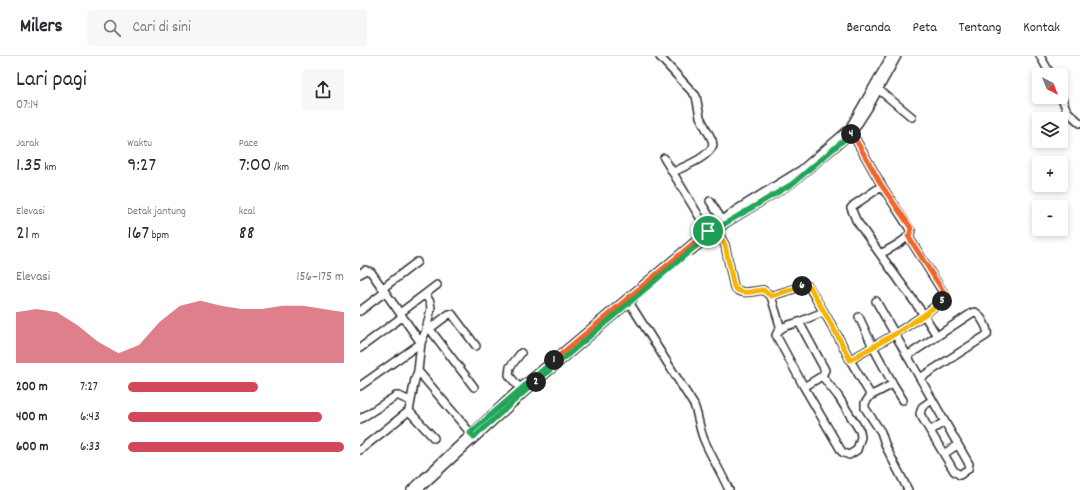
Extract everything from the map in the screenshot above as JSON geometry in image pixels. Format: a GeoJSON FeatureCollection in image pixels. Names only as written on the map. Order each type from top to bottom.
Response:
{"type":"FeatureCollection","features":[{"type":"Feature","properties":{"kind":"street"},"geometry":{"type":"LineString","coordinates":[[418,490],[426,487],[472,435],[525,392],[592,332],[713,229],[726,223],[792,184],[852,133],[891,56]]}},
{"type":"Feature","properties":{"kind":"street"},"geometry":{"type":"LineString","coordinates":[[411,490],[472,435],[520,388],[629,302],[696,246],[722,220],[801,170],[849,129],[878,89],[897,56]]}},
{"type":"Feature","properties":{"kind":"street"},"geometry":{"type":"LineString","coordinates":[[1040,56],[1047,68]]}},
{"type":"Feature","properties":{"kind":"street"},"geometry":{"type":"LineString","coordinates":[[660,57],[696,96],[700,117],[713,145],[708,153],[693,163],[673,172]]}},
{"type":"Feature","properties":{"kind":"street"},"geometry":{"type":"LineString","coordinates":[[878,89],[912,117]]}},
{"type":"Feature","properties":{"kind":"street"},"geometry":{"type":"LineString","coordinates":[[1065,104],[1068,111],[1080,123]]}},
{"type":"Feature","properties":{"kind":"street"},"geometry":{"type":"LineString","coordinates":[[852,133],[882,186],[911,228],[908,236],[880,254]]}},
{"type":"Feature","properties":{"kind":"street"},"geometry":{"type":"LineString","coordinates":[[664,158],[725,245],[734,287],[736,290],[745,293],[763,290],[771,296],[781,329]]}},
{"type":"Feature","properties":{"kind":"street"},"geometry":{"type":"LineString","coordinates":[[882,186],[851,208],[856,220],[924,315],[937,336]]}},
{"type":"Feature","properties":{"kind":"street"},"geometry":{"type":"LineString","coordinates":[[710,201],[722,220]]}},
{"type":"Feature","properties":{"kind":"street"},"geometry":{"type":"LineString","coordinates":[[850,360],[924,315],[946,297],[908,236]]}},
{"type":"Feature","properties":{"kind":"street"},"geometry":{"type":"LineString","coordinates":[[360,311],[417,262]]}},
{"type":"Feature","properties":{"kind":"street"},"geometry":{"type":"LineString","coordinates":[[360,274],[365,270],[371,272],[421,343]]}},
{"type":"Feature","properties":{"kind":"street"},"geometry":{"type":"LineString","coordinates":[[360,348],[437,285]]}},
{"type":"Feature","properties":{"kind":"street"},"geometry":{"type":"LineString","coordinates":[[771,296],[806,285],[810,287],[871,395]]}},
{"type":"Feature","properties":{"kind":"street"},"geometry":{"type":"LineString","coordinates":[[360,450],[409,412],[410,401],[418,371],[421,343],[428,329],[431,308],[430,302],[425,294]]}},
{"type":"Feature","properties":{"kind":"street"},"geometry":{"type":"LineString","coordinates":[[876,301],[920,378],[932,400],[944,422],[957,446],[969,464],[968,470],[961,475],[955,473],[920,414],[922,407],[932,400]]}},
{"type":"Feature","properties":{"kind":"street"},"geometry":{"type":"LineString","coordinates":[[629,302],[694,406],[698,415],[700,429],[705,443],[729,490]]}},
{"type":"Feature","properties":{"kind":"street"},"geometry":{"type":"LineString","coordinates":[[822,376],[838,396],[860,431],[860,442],[856,452],[849,455],[842,452],[776,335],[781,329],[823,312]]}},
{"type":"Feature","properties":{"kind":"street"},"geometry":{"type":"LineString","coordinates":[[907,356],[975,312],[978,314],[988,332],[987,335],[920,378]]}},
{"type":"Feature","properties":{"kind":"street"},"geometry":{"type":"LineString","coordinates":[[428,329],[449,314],[452,314],[476,346]]}},
{"type":"Feature","properties":{"kind":"street"},"geometry":{"type":"LineString","coordinates":[[859,317],[873,347],[903,400]]}},
{"type":"Feature","properties":{"kind":"street"},"geometry":{"type":"LineString","coordinates":[[799,322],[824,368],[825,373],[804,387]]}},
{"type":"Feature","properties":{"kind":"street"},"geometry":{"type":"LineString","coordinates":[[428,329],[474,387]]}},
{"type":"Feature","properties":{"kind":"street"},"geometry":{"type":"LineString","coordinates":[[360,386],[421,343]]}},
{"type":"Feature","properties":{"kind":"street"},"geometry":{"type":"LineString","coordinates":[[520,388],[509,375],[510,367],[521,353]]}},
{"type":"Feature","properties":{"kind":"street"},"geometry":{"type":"LineString","coordinates":[[418,371],[472,435]]}},
{"type":"Feature","properties":{"kind":"street"},"geometry":{"type":"LineString","coordinates":[[893,384],[871,395],[865,403],[865,408],[880,432],[908,490]]}},
{"type":"Feature","properties":{"kind":"street"},"geometry":{"type":"LineString","coordinates":[[360,419],[392,398],[399,396],[410,401]]}},
{"type":"Feature","properties":{"kind":"street"},"geometry":{"type":"LineString","coordinates":[[409,412],[434,438]]}},
{"type":"Feature","properties":{"kind":"street"},"geometry":{"type":"LineString","coordinates":[[930,431],[944,422]]}},
{"type":"Feature","properties":{"kind":"street"},"geometry":{"type":"LineString","coordinates":[[944,454],[957,446]]}},
{"type":"Feature","properties":{"kind":"route"},"geometry":{"type":"LineString","coordinates":[[708,231],[521,387],[470,433],[474,437],[696,246],[717,231],[726,223],[792,184],[852,133],[882,186],[911,228],[908,236],[946,297],[924,315],[850,360],[830,321],[823,312],[810,287],[806,285],[771,296],[763,290],[745,293],[736,290],[734,287],[725,245],[717,231],[714,226],[708,231]]}}]}
